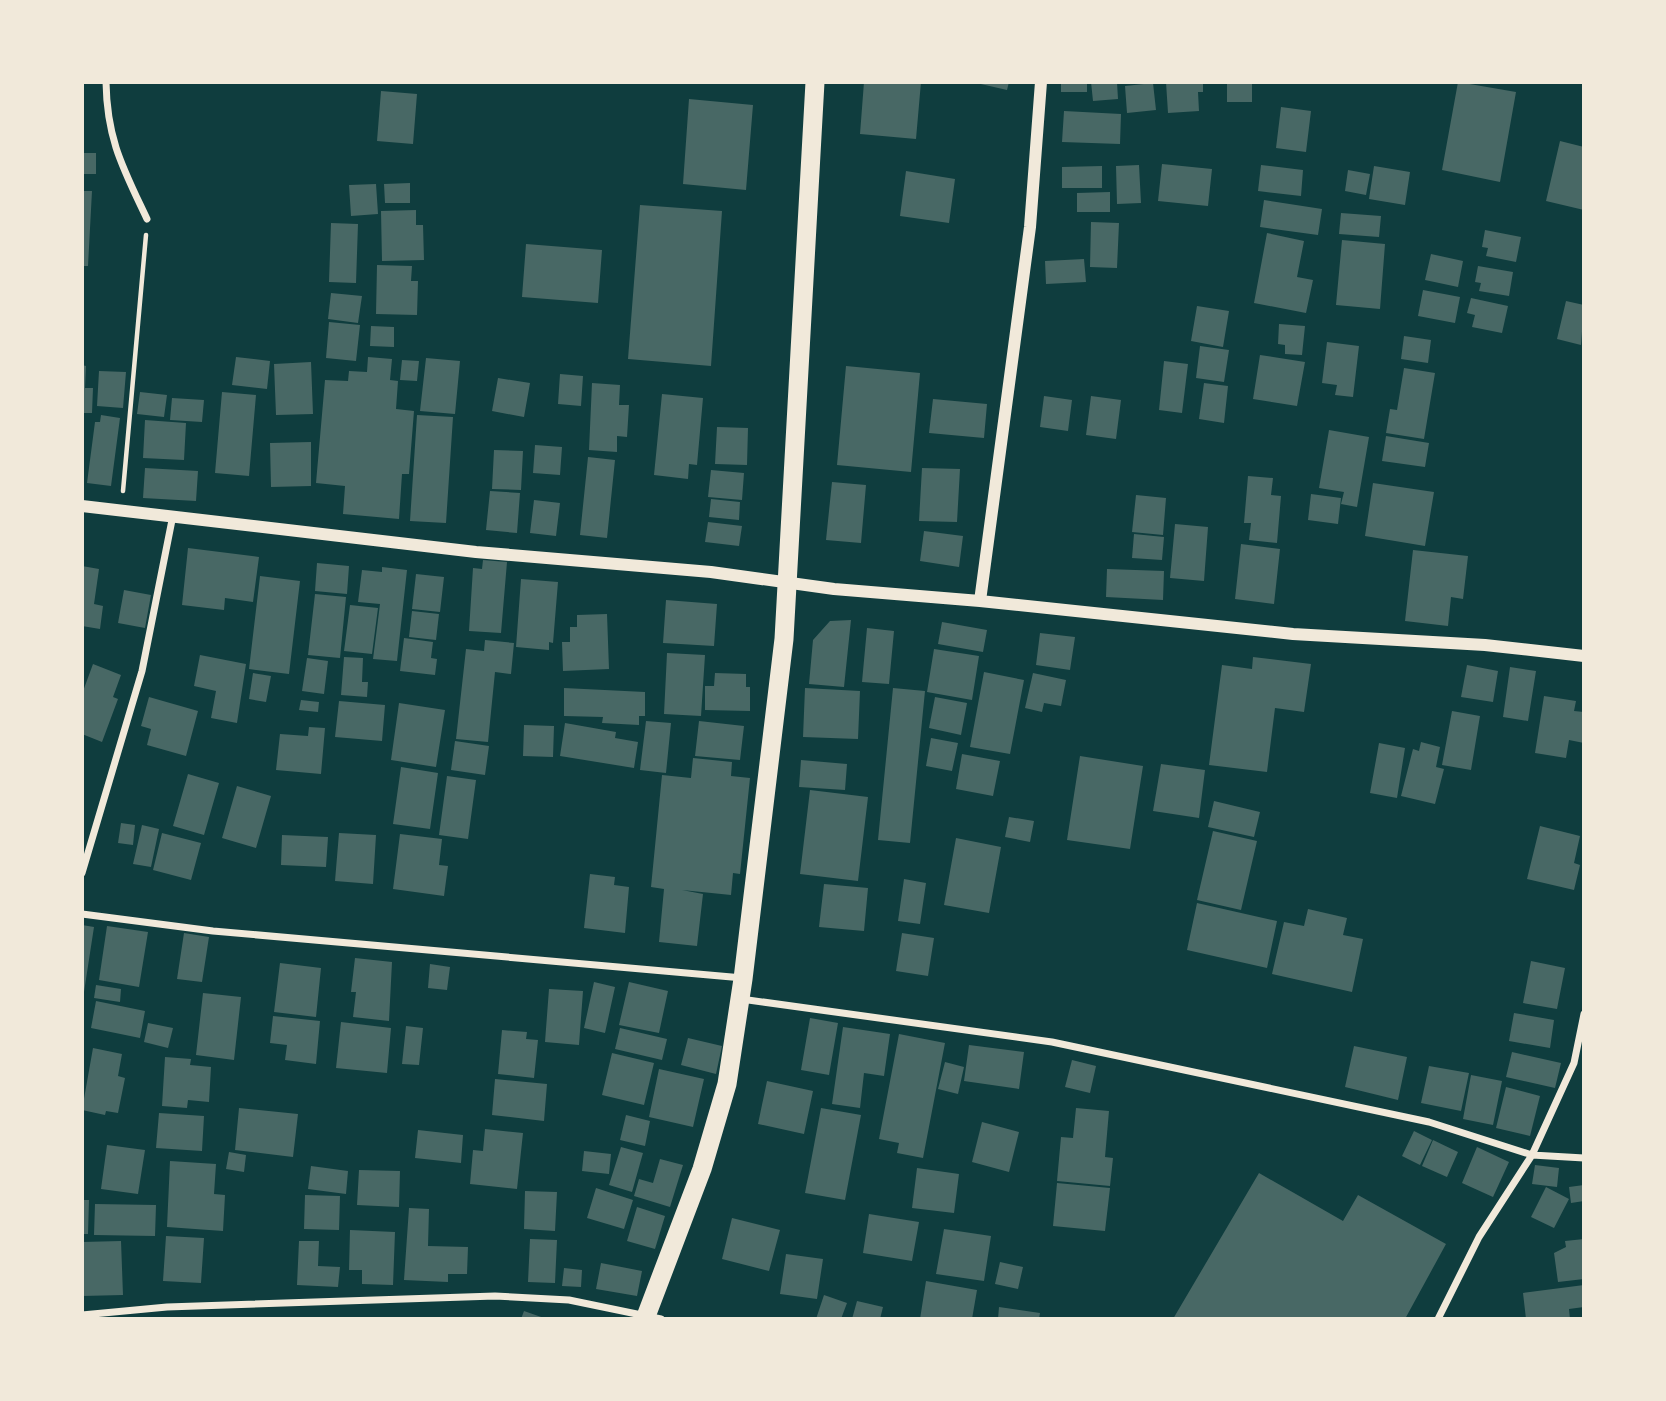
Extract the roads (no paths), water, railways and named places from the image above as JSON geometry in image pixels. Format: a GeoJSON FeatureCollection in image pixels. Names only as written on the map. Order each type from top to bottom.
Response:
{"type":"FeatureCollection","features":[{"type":"Feature","properties":{"kind":"highway"},"geometry":{"type":"LineString","coordinates":[[651,1318],[702,1170],[727,1084],[741,999],[784,639],[815,82]]}},
{"type":"Feature","properties":{"kind":"street"},"geometry":{"type":"LineString","coordinates":[[106,82],[107,120],[120,162],[147,219]]}},
{"type":"Feature","properties":{"kind":"street"},"geometry":{"type":"LineString","coordinates":[[980,601],[1030,228],[1041,82]]}},
{"type":"Feature","properties":{"kind":"street"},"geometry":{"type":"LineString","coordinates":[[82,506],[476,552],[711,572],[1293,634],[1485,645],[1584,656]]}},
{"type":"Feature","properties":{"kind":"street"},"geometry":{"type":"LineString","coordinates":[[82,873],[142,671],[173,515]]}},
{"type":"Feature","properties":{"kind":"street"},"geometry":{"type":"LineString","coordinates":[[82,914],[213,931],[743,979]]}},
{"type":"Feature","properties":{"kind":"street"},"geometry":{"type":"LineString","coordinates":[[741,999],[1052,1042],[1429,1122],[1532,1155],[1584,1158]]}},
{"type":"Feature","properties":{"kind":"street"},"geometry":{"type":"LineString","coordinates":[[1438,1319],[1479,1237],[1532,1155],[1574,1063],[1584,1014]]}},
{"type":"Feature","properties":{"kind":"street"},"geometry":{"type":"LineString","coordinates":[[82,1315],[167,1307],[495,1296],[569,1300],[651,1318]]}}]}
